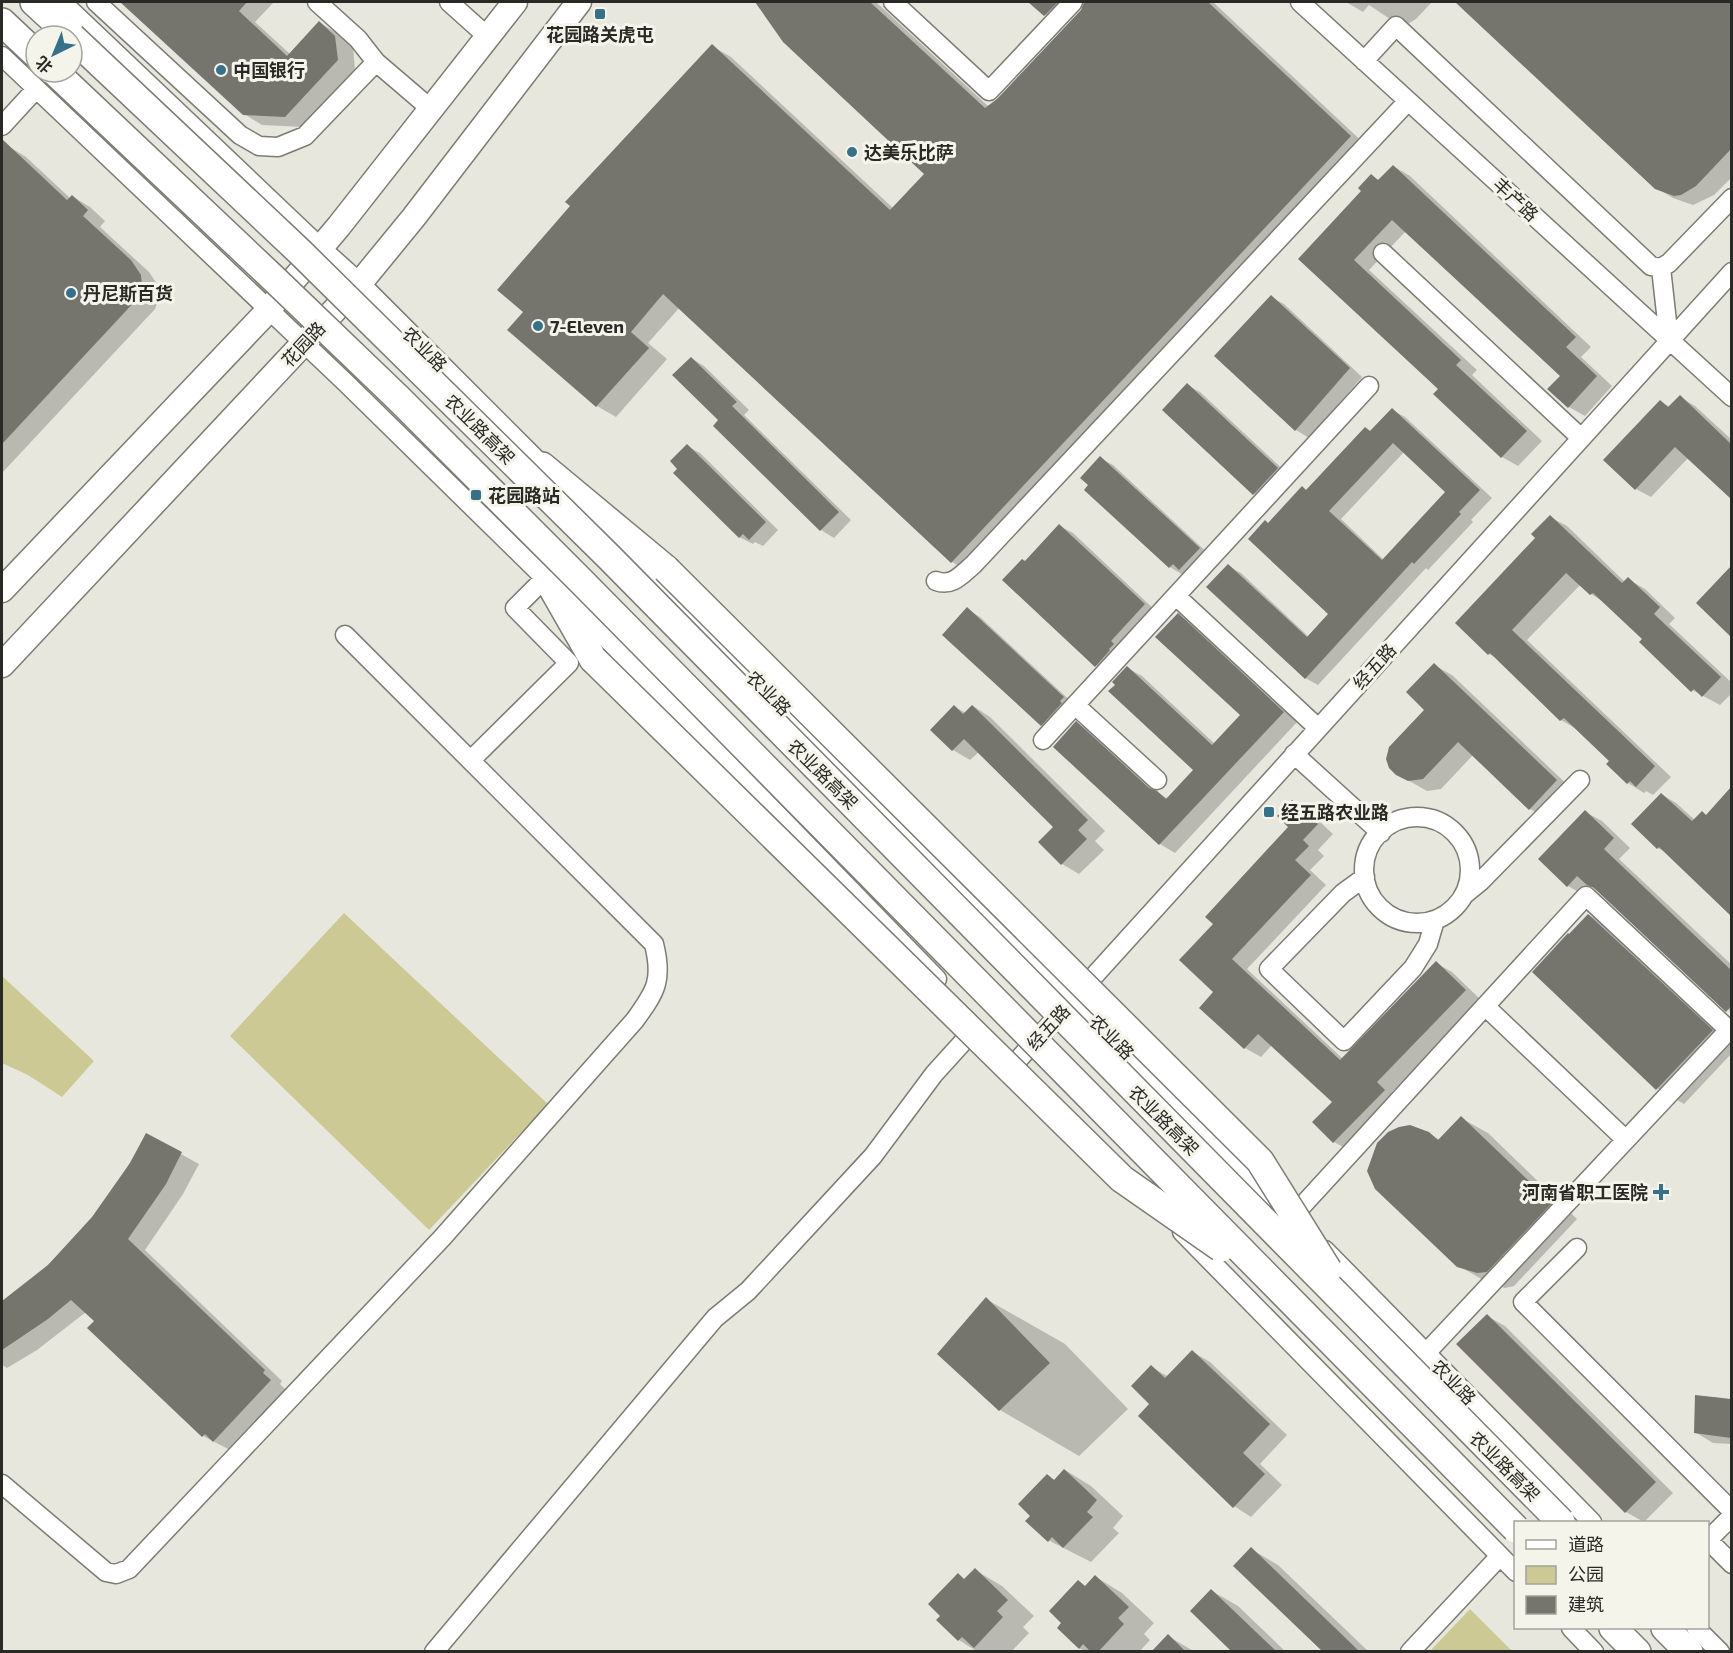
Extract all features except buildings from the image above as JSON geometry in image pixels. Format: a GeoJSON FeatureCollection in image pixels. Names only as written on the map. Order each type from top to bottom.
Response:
{"type":"FeatureCollection","features":[{"type":"Feature","properties":{"kind":"highway","name":"农业路高架"},"geometry":{"type":"LineString","coordinates":[[34,2],[57,24]]}},
{"type":"Feature","properties":{"kind":"highway"},"geometry":{"type":"LineString","coordinates":[[2,22],[24,43]]}},
{"type":"Feature","properties":{"kind":"highway","name":"农业路高架"},"geometry":{"type":"LineString","coordinates":[[84,49],[290,243],[634,582],[1560,1521]]}},
{"type":"Feature","properties":{"kind":"highway","name":"农业路高架"},"geometry":{"type":"LineString","coordinates":[[51,84],[265,270],[398,398],[1514,1528]]}},
{"type":"Feature","properties":{"kind":"highway"},"geometry":{"type":"LineString","coordinates":[[542,466],[666,568],[1260,1161],[1354,1312]]}},
{"type":"Feature","properties":{"kind":"highway"},"geometry":{"type":"LineString","coordinates":[[547,580],[593,659],[1122,1179],[1276,1287]]}},
{"type":"Feature","properties":{"kind":"highway"},"geometry":{"type":"LineString","coordinates":[[1614,1629],[1637,1652]]}},
{"type":"Feature","properties":{"kind":"highway"},"geometry":{"type":"LineString","coordinates":[[1666,1629],[1689,1652]]}},
{"type":"Feature","properties":{"kind":"main road"},"geometry":{"type":"LineString","coordinates":[[2,590],[268,309],[321,248],[515,2]]}},
{"type":"Feature","properties":{"kind":"main road","name":"花园路"},"geometry":{"type":"LineString","coordinates":[[2,665],[360,283],[579,2]]}},
{"type":"Feature","properties":{"kind":"street","name":"农业路"},"geometry":{"type":"LineString","coordinates":[[62,2],[360,283],[1292,1217],[1591,1521]]}},
{"type":"Feature","properties":{"kind":"street"},"geometry":{"type":"LineString","coordinates":[[96,2],[240,135],[260,146],[278,147],[306,136],[376,62]]}},
{"type":"Feature","properties":{"kind":"street"},"geometry":{"type":"LineString","coordinates":[[317,2],[358,39],[376,62],[431,110]]}},
{"type":"Feature","properties":{"kind":"street"},"geometry":{"type":"LineString","coordinates":[[449,2],[488,37]]}},
{"type":"Feature","properties":{"kind":"street"},"geometry":{"type":"LineString","coordinates":[[893,2],[989,91],[1073,2]]}},
{"type":"Feature","properties":{"kind":"street","name":"丰产路"},"geometry":{"type":"LineString","coordinates":[[1300,2],[1731,397]]}},
{"type":"Feature","properties":{"kind":"street"},"geometry":{"type":"LineString","coordinates":[[1364,61],[1396,26],[1651,266],[1660,268],[1669,263],[1731,198]]}},
{"type":"Feature","properties":{"kind":"street"},"geometry":{"type":"LineString","coordinates":[[2,56],[24,68]]}},
{"type":"Feature","properties":{"kind":"street"},"geometry":{"type":"LineString","coordinates":[[2,126],[42,84]]}},
{"type":"Feature","properties":{"kind":"street"},"geometry":{"type":"LineString","coordinates":[[50,84],[268,309],[607,639],[1514,1571]]}},
{"type":"Feature","properties":{"kind":"street"},"geometry":{"type":"LineString","coordinates":[[936,581],[943,584],[953,582],[973,565],[1408,101]]}},
{"type":"Feature","properties":{"kind":"street"},"geometry":{"type":"LineString","coordinates":[[1383,253],[1581,438]]}},
{"type":"Feature","properties":{"kind":"street"},"geometry":{"type":"LineString","coordinates":[[1660,268],[1669,340]]}},
{"type":"Feature","properties":{"kind":"street","name":"经五路"},"geometry":{"type":"LineString","coordinates":[[1017,1061],[1731,272]]}},
{"type":"Feature","properties":{"kind":"street"},"geometry":{"type":"LineString","coordinates":[[1043,740],[1369,386]]}},
{"type":"Feature","properties":{"kind":"street"},"geometry":{"type":"LineString","coordinates":[[471,760],[569,663],[515,608],[547,580]]}},
{"type":"Feature","properties":{"kind":"street"},"geometry":{"type":"LineString","coordinates":[[1176,596],[1318,728]]}},
{"type":"Feature","properties":{"kind":"street"},"geometry":{"type":"LineString","coordinates":[[2,1484],[106,1572],[116,1574],[129,1569],[442,1238],[635,1020],[659,980],[659,963],[654,944],[345,635]]}},
{"type":"Feature","properties":{"kind":"street"},"geometry":{"type":"LineString","coordinates":[[1075,705],[1157,780]]}},
{"type":"Feature","properties":{"kind":"street"},"geometry":{"type":"LineString","coordinates":[[1294,754],[1381,833]]}},
{"type":"Feature","properties":{"kind":"street"},"geometry":{"type":"LineString","coordinates":[[1465,894],[1470,875],[1468,854],[1462,842],[1442,824],[1430,819],[1404,819],[1381,833],[1370,848],[1366,859],[1365,877],[1370,894],[1377,904],[1398,919],[1423,923],[1435,920],[1457,906],[1465,894],[1580,780]]}},
{"type":"Feature","properties":{"kind":"street"},"geometry":{"type":"LineString","coordinates":[[1365,877],[1343,893],[1269,969],[1344,1041],[1413,968],[1428,944],[1435,920]]}},
{"type":"Feature","properties":{"kind":"street"},"geometry":{"type":"LineString","coordinates":[[1292,1217],[1586,896],[1729,1030],[1426,1353]]}},
{"type":"Feature","properties":{"kind":"street"},"geometry":{"type":"LineString","coordinates":[[1485,1006],[1626,1140]]}},
{"type":"Feature","properties":{"kind":"street"},"geometry":{"type":"LineString","coordinates":[[434,1652],[715,1318],[748,1291],[873,1156],[934,1074],[972,1032]]}},
{"type":"Feature","properties":{"kind":"street"},"geometry":{"type":"LineString","coordinates":[[1577,1248],[1523,1302],[1731,1511]]}},
{"type":"Feature","properties":{"kind":"street"},"geometry":{"type":"LineString","coordinates":[[1709,1539],[1731,1516]]}},
{"type":"Feature","properties":{"kind":"street"},"geometry":{"type":"LineString","coordinates":[[1709,1541],[1731,1564]]}},
{"type":"Feature","properties":{"kind":"street"},"geometry":{"type":"LineString","coordinates":[[1410,1652],[1500,1556]]}},
{"type":"Feature","properties":{"kind":"street"},"geometry":{"type":"LineString","coordinates":[[1572,1629],[1594,1652]]}},
{"type":"Feature","properties":{"kind":"street"},"geometry":{"type":"LineString","coordinates":[[1697,1629],[1720,1652]]}},
{"type":"Feature","properties":{"kind":"green space"},"geometry":{"type":"Polygon","coordinates":[[[344,913],[548,1104],[429,1230],[230,1036],[344,913]]]}},
{"type":"Feature","properties":{"kind":"green space"},"geometry":{"type":"Polygon","coordinates":[[[2,976],[94,1061],[62,1097],[28,1075],[2,1063],[2,976]]]}},
{"type":"Feature","properties":{"kind":"green space"},"geometry":{"type":"Polygon","coordinates":[[[1470,1609],[1512,1651],[1430,1651],[1470,1609]]]}},
{"type":"Feature","properties":{"kind":"place","name":"花园路关虎屯"},"geometry":{"type":"Point","coordinates":[600,14]}},
{"type":"Feature","properties":{"kind":"place","name":"中国银行"},"geometry":{"type":"Point","coordinates":[221,70]}},
{"type":"Feature","properties":{"kind":"place","name":"达美乐比萨"},"geometry":{"type":"Point","coordinates":[852,152]}},
{"type":"Feature","properties":{"kind":"place","name":"丹尼斯百货"},"geometry":{"type":"Point","coordinates":[71,293]}},
{"type":"Feature","properties":{"kind":"place","name":"7-Eleven"},"geometry":{"type":"Point","coordinates":[538,326]}},
{"type":"Feature","properties":{"kind":"place","name":"花园路站"},"geometry":{"type":"Point","coordinates":[476,495]}},
{"type":"Feature","properties":{"kind":"place","name":"经五路农业路"},"geometry":{"type":"Point","coordinates":[1269,812]}},
{"type":"Feature","properties":{"kind":"place","name":"河南省职工医院"},"geometry":{"type":"Point","coordinates":[1661,1192]}}]}
